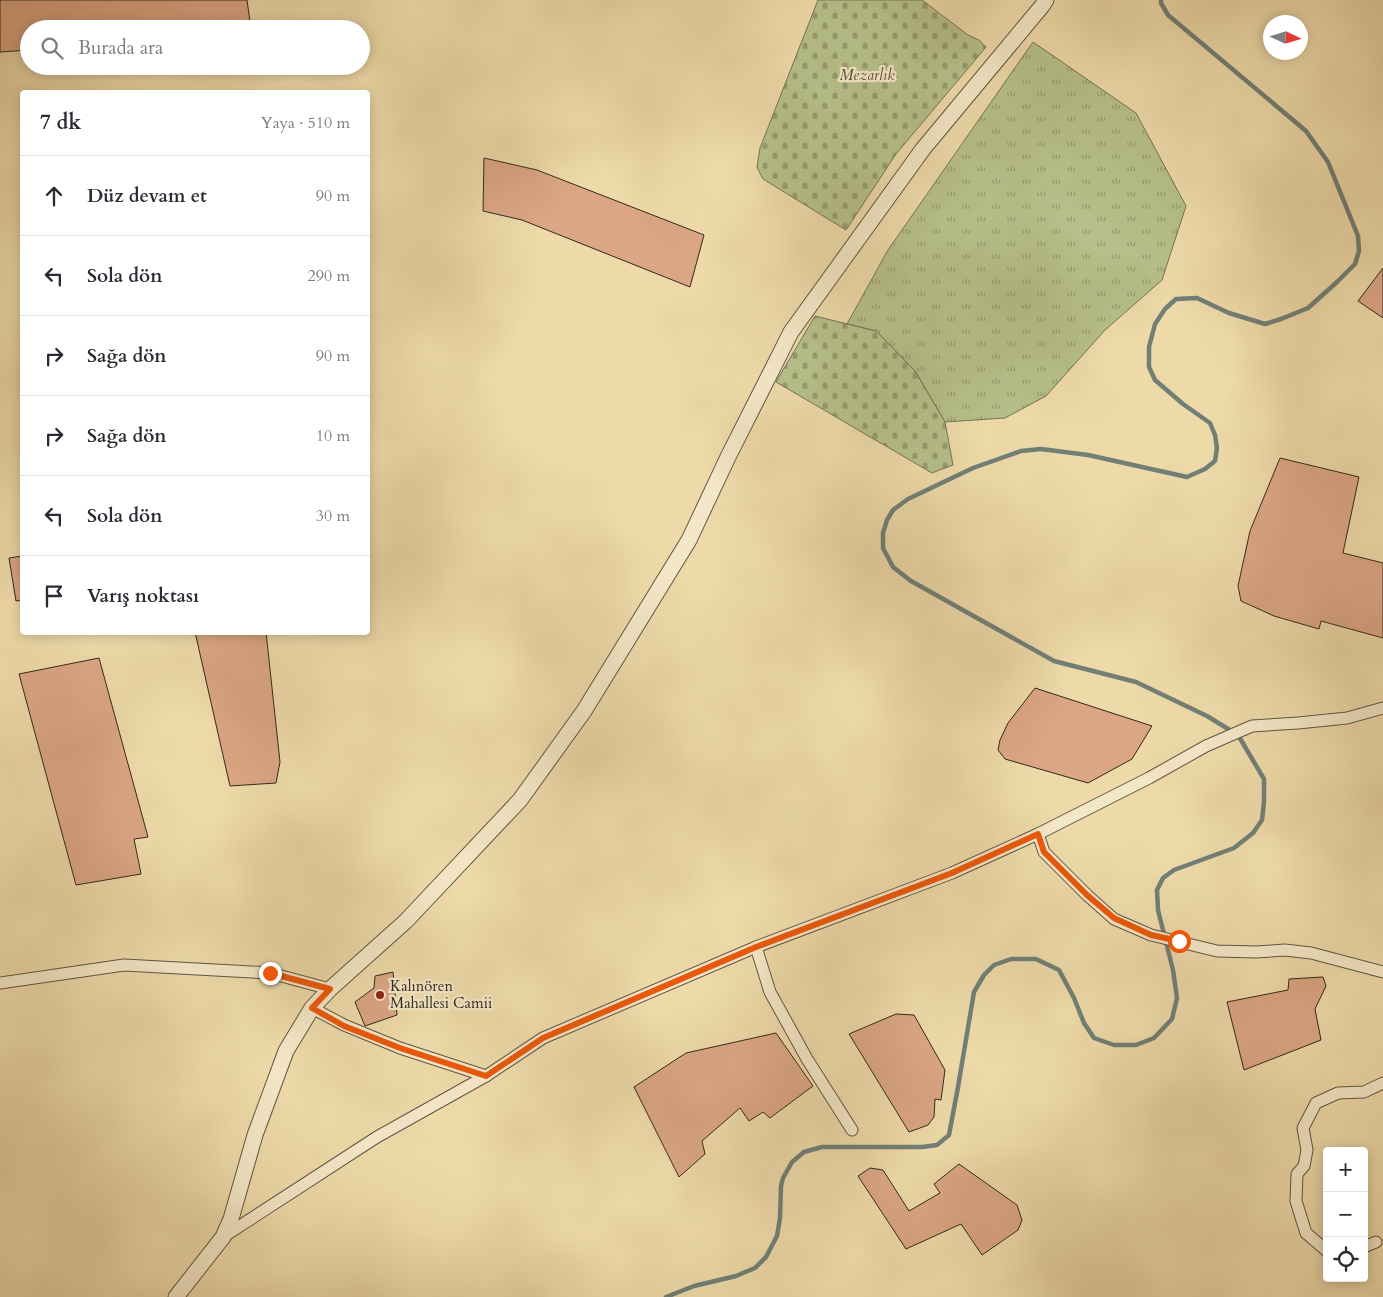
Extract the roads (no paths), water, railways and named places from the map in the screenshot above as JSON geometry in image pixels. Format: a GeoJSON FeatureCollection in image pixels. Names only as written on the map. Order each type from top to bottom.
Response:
{"type":"FeatureCollection","features":[{"type":"Feature","properties":{"kind":"street"},"geometry":{"type":"LineString","coordinates":[[176,1297],[223,1237],[231,1219],[255,1136],[286,1051],[312,1008],[330,989],[406,921],[520,800],[584,711],[689,540],[728,457],[791,332],[923,149],[1046,0]]}},
{"type":"Feature","properties":{"kind":"street"},"geometry":{"type":"LineString","coordinates":[[223,1237],[377,1137],[486,1076],[543,1038],[756,947],[952,873],[1038,834],[1149,778],[1206,746],[1252,726],[1347,718],[1383,708]]}},
{"type":"Feature","properties":{"kind":"street"},"geometry":{"type":"LineString","coordinates":[[1038,834],[1044,852],[1100,907],[1114,918],[1151,935],[1217,951],[1256,952],[1285,950],[1311,953],[1383,972]]}},
{"type":"Feature","properties":{"kind":"street"},"geometry":{"type":"LineString","coordinates":[[756,947],[770,992],[807,1059],[852,1130]]}},
{"type":"Feature","properties":{"kind":"street"},"geometry":{"type":"LineString","coordinates":[[0,983],[124,965],[270,973],[330,989]]}},
{"type":"Feature","properties":{"kind":"street"},"geometry":{"type":"LineString","coordinates":[[312,1008],[344,1026],[400,1048],[486,1076]]}},
{"type":"Feature","properties":{"kind":"street"},"geometry":{"type":"LineString","coordinates":[[1323,1248],[1306,1233],[1296,1201],[1297,1174],[1304,1166],[1307,1150],[1303,1128],[1316,1103],[1338,1093],[1364,1092],[1383,1083]]}},
{"type":"Feature","properties":{"kind":"street"},"geometry":{"type":"LineString","coordinates":[[1368,1245],[1376,1242]]}},
{"type":"Feature","properties":{"kind":"waterway"},"geometry":{"type":"LineString","coordinates":[[666,1297],[694,1286],[736,1276],[755,1268],[766,1257],[777,1236],[783,1178],[792,1162],[804,1152],[822,1147],[922,1147],[937,1145],[949,1135],[974,992],[984,975],[994,965],[1011,959],[1036,959],[1059,970],[1074,998],[1084,1023],[1094,1038],[1114,1045],[1136,1045],[1154,1038],[1172,1019],[1177,998],[1173,970],[1158,910],[1157,890],[1163,878],[1174,870],[1234,848],[1253,833],[1262,820],[1264,779],[1238,735],[1207,716],[1136,682],[1054,661],[911,581],[893,567],[883,548],[883,533],[887,520],[893,510],[908,499],[973,468],[1021,451],[1041,449],[1088,455],[1187,477],[1205,469],[1215,461],[1217,448],[1215,435],[1210,423],[1183,404],[1155,380],[1149,367],[1149,347],[1155,324],[1165,309],[1176,299],[1197,298],[1229,313],[1265,324],[1308,308],[1355,264],[1359,251],[1358,236],[1328,162],[1306,131],[1168,15],[1161,0]]}},
{"type":"Feature","properties":{"kind":"place","name":"Kalınören Mahallesi Camii"},"geometry":{"type":"Point","coordinates":[380,995]}},
{"type":"Feature","properties":{"kind":"park label","name":"Mezarlık"},"geometry":{"type":"Point","coordinates":[867,75]}}]}
